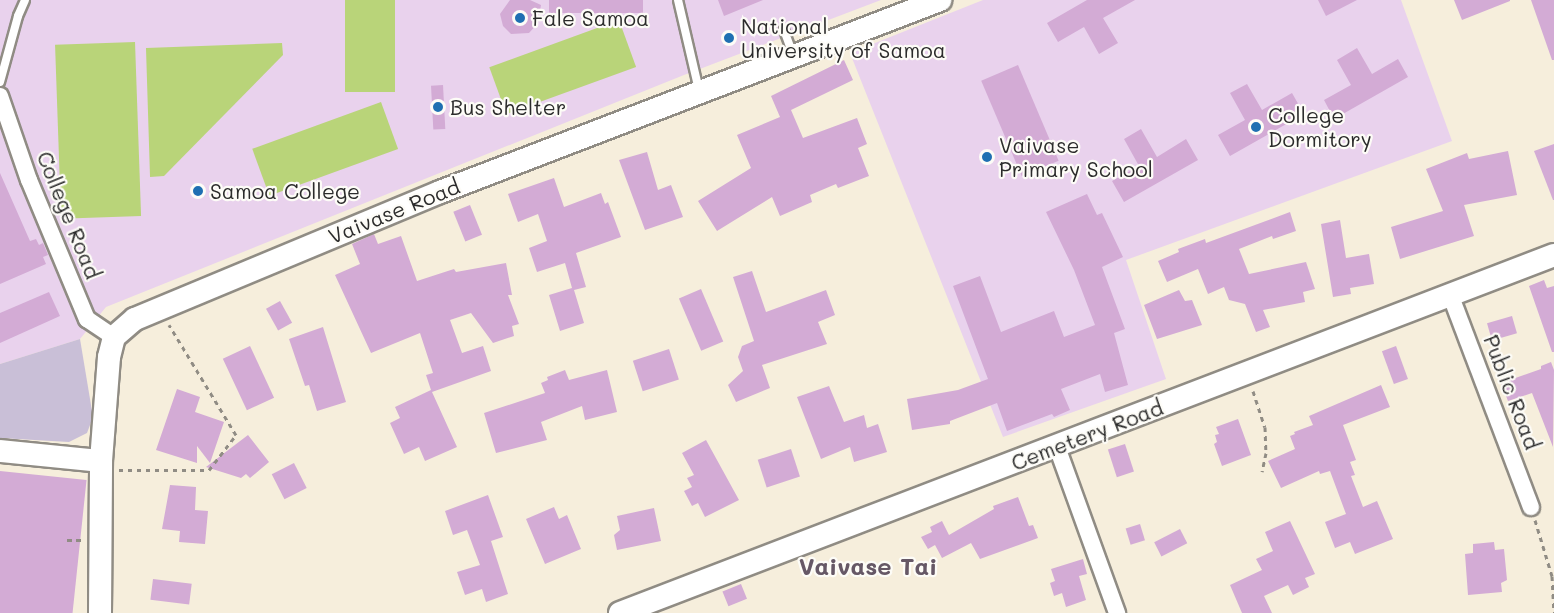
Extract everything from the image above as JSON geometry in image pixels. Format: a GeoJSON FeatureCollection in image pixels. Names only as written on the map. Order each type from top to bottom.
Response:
{"type":"FeatureCollection","features":[{"type":"Feature","properties":{"kind":"main road","name":"Vaivase Road"},"geometry":{"type":"LineString","coordinates":[[114,337],[135,319],[159,308],[440,192],[940,0]]}},
{"type":"Feature","properties":{"kind":"main road","name":"Cemetery Road"},"geometry":{"type":"LineString","coordinates":[[620,613],[1554,255]]}},
{"type":"Feature","properties":{"kind":"main road"},"geometry":{"type":"LineString","coordinates":[[100,613],[101,465],[109,357],[114,337]]}},
{"type":"Feature","properties":{"kind":"main road"},"geometry":{"type":"LineString","coordinates":[[0,450],[101,465]]}},
{"type":"Feature","properties":{"kind":"street","name":"College Road"},"geometry":{"type":"LineString","coordinates":[[0,96],[29,180],[87,319],[114,337]]}},
{"type":"Feature","properties":{"kind":"street","name":"Public Road"},"geometry":{"type":"LineString","coordinates":[[1450,294],[1531,507]]}},
{"type":"Feature","properties":{"kind":"street"},"geometry":{"type":"LineString","coordinates":[[1057,447],[1117,613]]}},
{"type":"Feature","properties":{"kind":"lane"},"geometry":{"type":"LineString","coordinates":[[0,82],[18,16],[25,0]]}},
{"type":"Feature","properties":{"kind":"lane"},"geometry":{"type":"LineString","coordinates":[[678,0],[699,91]]}},
{"type":"Feature","properties":{"kind":"lane"},"geometry":{"type":"LineString","coordinates":[[784,30],[794,56]]}},
{"type":"Feature","properties":{"kind":"path"},"geometry":{"type":"LineString","coordinates":[[101,465],[210,470],[236,435],[159,308]]}},
{"type":"Feature","properties":{"kind":"path"},"geometry":{"type":"LineString","coordinates":[[1246,373],[1265,428],[1266,453],[1262,472]]}},
{"type":"Feature","properties":{"kind":"path"},"geometry":{"type":"LineString","coordinates":[[1531,507],[1552,576],[1554,613]]}},
{"type":"Feature","properties":{"kind":"shaded area","name":"Samoa College"},"geometry":{"type":"Polygon","coordinates":[[[0,0],[881,0],[684,75],[106,307],[80,339],[0,364],[0,0]]]}},
{"type":"Feature","properties":{"kind":"shaded area"},"geometry":{"type":"Polygon","coordinates":[[[983,0],[1401,0],[1452,141],[1126,260],[1166,379],[1003,437],[850,53],[983,0]]]}},
{"type":"Feature","properties":{"kind":"shaded area"},"geometry":{"type":"Polygon","coordinates":[[[80,339],[93,417],[87,433],[69,442],[0,438],[0,364],[80,339]]]}},
{"type":"Feature","properties":{"kind":"green space"},"geometry":{"type":"Polygon","coordinates":[[[345,0],[395,0],[395,92],[345,92],[345,0]]]}},
{"type":"Feature","properties":{"kind":"green space"},"geometry":{"type":"Polygon","coordinates":[[[619,20],[636,67],[506,114],[489,67],[619,20]]]}},
{"type":"Feature","properties":{"kind":"green space"},"geometry":{"type":"Polygon","coordinates":[[[135,42],[141,216],[61,219],[55,45],[135,42]]]}},
{"type":"Feature","properties":{"kind":"green space"},"geometry":{"type":"Polygon","coordinates":[[[282,43],[283,55],[164,176],[150,177],[146,48],[282,43]]]}},
{"type":"Feature","properties":{"kind":"green space"},"geometry":{"type":"Polygon","coordinates":[[[381,102],[398,149],[269,196],[252,149],[381,102]]]}},
{"type":"Feature","properties":{"kind":"building","name":"Fale Samoa"},"geometry":{"type":"Polygon","coordinates":[[[510,0],[530,0],[541,5],[538,23],[529,33],[511,34],[503,26],[500,14],[510,0]]]}},
{"type":"Feature","properties":{"kind":"building"},"geometry":{"type":"Polygon","coordinates":[[[549,0],[643,0],[643,13],[549,13],[549,0]]]}},
{"type":"Feature","properties":{"kind":"building"},"geometry":{"type":"Polygon","coordinates":[[[718,0],[763,0],[724,16],[718,0]]]}},
{"type":"Feature","properties":{"kind":"building"},"geometry":{"type":"Polygon","coordinates":[[[1087,0],[1135,0],[1103,18],[1118,43],[1099,54],[1084,27],[1058,42],[1047,23],[1087,0]]]}},
{"type":"Feature","properties":{"kind":"building"},"geometry":{"type":"Polygon","coordinates":[[[1318,0],[1357,0],[1326,16],[1318,0]]]}},
{"type":"Feature","properties":{"kind":"building"},"geometry":{"type":"Polygon","coordinates":[[[1454,0],[1510,0],[1510,1],[1462,20],[1454,0]]]}},
{"type":"Feature","properties":{"kind":"building"},"geometry":{"type":"Polygon","coordinates":[[[1531,0],[1554,0],[1554,60],[1552,60],[1531,0]]]}},
{"type":"Feature","properties":{"kind":"building","name":"College Dormitory"},"geometry":{"type":"Polygon","coordinates":[[[1357,48],[1372,74],[1398,59],[1408,77],[1334,119],[1324,100],[1351,85],[1337,60],[1357,48]]]}},
{"type":"Feature","properties":{"kind":"building"},"geometry":{"type":"Polygon","coordinates":[[[844,60],[853,80],[791,110],[803,138],[857,118],[867,144],[858,148],[869,176],[838,188],[836,184],[810,195],[812,202],[780,216],[772,197],[717,231],[698,201],[751,168],[737,135],[780,117],[771,96],[844,60]]]}},
{"type":"Feature","properties":{"kind":"building","name":"Vaivase Primary School"},"geometry":{"type":"Polygon","coordinates":[[[1018,65],[1059,161],[1022,176],[981,81],[1018,65]]]}},
{"type":"Feature","properties":{"kind":"building","name":"College Dormitory"},"geometry":{"type":"Polygon","coordinates":[[[1247,84],[1262,110],[1292,93],[1304,114],[1230,156],[1218,135],[1245,120],[1230,93],[1247,84]]]}},
{"type":"Feature","properties":{"kind":"building","name":"Bus Shelter"},"geometry":{"type":"Polygon","coordinates":[[[443,85],[445,129],[433,130],[431,86],[443,85]]]}},
{"type":"Feature","properties":{"kind":"building"},"geometry":{"type":"Polygon","coordinates":[[[1141,129],[1157,157],[1186,139],[1198,160],[1124,202],[1112,181],[1139,166],[1124,139],[1141,129]]]}},
{"type":"Feature","properties":{"kind":"building"},"geometry":{"type":"Polygon","coordinates":[[[1554,144],[1554,200],[1553,200],[1534,151],[1554,144]]]}},
{"type":"Feature","properties":{"kind":"building"},"geometry":{"type":"Polygon","coordinates":[[[1508,151],[1517,195],[1464,205],[1474,236],[1400,259],[1391,227],[1443,211],[1426,169],[1467,153],[1469,159],[1508,151]]]}},
{"type":"Feature","properties":{"kind":"building"},"geometry":{"type":"Polygon","coordinates":[[[647,152],[658,190],[671,185],[683,217],[645,230],[619,160],[647,152]]]}},
{"type":"Feature","properties":{"kind":"building"},"geometry":{"type":"Polygon","coordinates":[[[0,173],[30,241],[36,239],[39,245],[43,243],[48,255],[43,257],[46,264],[0,284],[0,173]]]}},
{"type":"Feature","properties":{"kind":"building"},"geometry":{"type":"Polygon","coordinates":[[[554,178],[564,207],[601,193],[605,204],[608,202],[621,237],[576,253],[586,287],[574,290],[584,323],[560,331],[549,295],[572,288],[565,263],[537,272],[529,248],[547,241],[538,214],[518,222],[508,194],[554,178]]]}},
{"type":"Feature","properties":{"kind":"building"},"geometry":{"type":"Polygon","coordinates":[[[1087,194],[1097,215],[1102,213],[1123,257],[1102,267],[1125,329],[1114,333],[1128,385],[1105,392],[1100,374],[1061,389],[1070,410],[1054,417],[1052,414],[1007,431],[997,403],[950,421],[950,424],[912,430],[907,399],[958,390],[988,379],[953,286],[980,276],[1001,332],[1054,311],[1064,337],[1095,325],[1074,270],[1046,212],[1087,194]]]}},
{"type":"Feature","properties":{"kind":"building"},"geometry":{"type":"Polygon","coordinates":[[[470,205],[482,235],[465,241],[453,212],[470,205]]]}},
{"type":"Feature","properties":{"kind":"building"},"geometry":{"type":"Polygon","coordinates":[[[1290,212],[1296,231],[1273,239],[1272,236],[1239,249],[1249,274],[1306,262],[1315,289],[1303,292],[1305,302],[1263,310],[1270,327],[1256,332],[1245,304],[1229,300],[1224,287],[1208,294],[1198,269],[1167,282],[1158,261],[1179,252],[1178,249],[1205,239],[1206,243],[1290,212]]]}},
{"type":"Feature","properties":{"kind":"building"},"geometry":{"type":"Polygon","coordinates":[[[1340,220],[1346,258],[1369,254],[1374,284],[1350,288],[1351,294],[1333,297],[1321,224],[1340,220]]]}},
{"type":"Feature","properties":{"kind":"building"},"geometry":{"type":"Polygon","coordinates":[[[374,234],[378,244],[401,236],[417,281],[454,269],[456,272],[506,263],[512,295],[508,295],[519,324],[512,326],[514,336],[493,343],[471,313],[450,320],[462,353],[483,346],[491,371],[432,392],[457,447],[425,461],[419,447],[404,454],[390,423],[400,418],[395,407],[431,390],[426,375],[433,373],[420,333],[371,353],[335,275],[360,264],[352,244],[374,234]]]}},
{"type":"Feature","properties":{"kind":"building"},"geometry":{"type":"Polygon","coordinates":[[[752,271],[766,312],[826,290],[835,315],[818,322],[827,344],[762,365],[770,388],[736,402],[728,385],[743,371],[738,357],[742,346],[754,341],[733,277],[752,271]]]}},
{"type":"Feature","properties":{"kind":"building"},"geometry":{"type":"Polygon","coordinates":[[[1544,280],[1547,288],[1554,286],[1554,352],[1552,352],[1529,286],[1544,280]]]}},
{"type":"Feature","properties":{"kind":"building"},"geometry":{"type":"Polygon","coordinates":[[[701,289],[723,341],[701,351],[679,298],[701,289]]]}},
{"type":"Feature","properties":{"kind":"building"},"geometry":{"type":"Polygon","coordinates":[[[1179,290],[1185,301],[1192,300],[1202,325],[1157,339],[1144,305],[1179,290]]]}},
{"type":"Feature","properties":{"kind":"building"},"geometry":{"type":"Polygon","coordinates":[[[49,292],[60,316],[0,343],[0,313],[49,292]]]}},
{"type":"Feature","properties":{"kind":"building"},"geometry":{"type":"Polygon","coordinates":[[[280,301],[292,323],[278,331],[266,309],[280,301]]]}},
{"type":"Feature","properties":{"kind":"building"},"geometry":{"type":"Polygon","coordinates":[[[1512,316],[1517,333],[1492,340],[1487,323],[1512,316]]]}},
{"type":"Feature","properties":{"kind":"building"},"geometry":{"type":"Polygon","coordinates":[[[323,327],[346,402],[317,411],[309,385],[305,386],[289,339],[323,327]]]}},
{"type":"Feature","properties":{"kind":"building"},"geometry":{"type":"Polygon","coordinates":[[[250,346],[274,398],[247,410],[223,359],[250,346]]]}},
{"type":"Feature","properties":{"kind":"building"},"geometry":{"type":"Polygon","coordinates":[[[1396,346],[1408,379],[1394,384],[1382,351],[1396,346]]]}},
{"type":"Feature","properties":{"kind":"building"},"geometry":{"type":"Polygon","coordinates":[[[669,349],[679,379],[643,391],[633,361],[669,349]]]}},
{"type":"Feature","properties":{"kind":"building"},"geometry":{"type":"Polygon","coordinates":[[[1551,362],[1554,370],[1553,447],[1532,393],[1508,401],[1501,383],[1541,369],[1541,366],[1551,362]]]}},
{"type":"Feature","properties":{"kind":"building"},"geometry":{"type":"Polygon","coordinates":[[[565,370],[569,380],[607,370],[617,412],[585,420],[582,406],[541,422],[547,440],[496,453],[484,413],[545,393],[541,383],[548,380],[547,377],[565,370]]]}},
{"type":"Feature","properties":{"kind":"building"},"geometry":{"type":"Polygon","coordinates":[[[1381,385],[1390,407],[1343,425],[1356,460],[1350,462],[1355,475],[1351,476],[1363,507],[1377,501],[1393,539],[1355,554],[1350,542],[1335,548],[1325,522],[1346,514],[1330,471],[1320,474],[1319,471],[1281,488],[1268,461],[1295,449],[1290,436],[1295,434],[1294,432],[1313,425],[1309,416],[1381,385]]]}},
{"type":"Feature","properties":{"kind":"building"},"geometry":{"type":"Polygon","coordinates":[[[829,386],[844,422],[864,415],[867,428],[878,424],[887,452],[854,462],[850,447],[821,459],[797,397],[829,386]]]}},
{"type":"Feature","properties":{"kind":"building"},"geometry":{"type":"Polygon","coordinates":[[[177,389],[200,397],[195,412],[224,422],[210,463],[197,446],[197,463],[156,450],[177,389]]]}},
{"type":"Feature","properties":{"kind":"building"},"geometry":{"type":"Polygon","coordinates":[[[1238,419],[1251,455],[1222,466],[1214,444],[1217,442],[1215,435],[1219,434],[1216,427],[1238,419]]]}},
{"type":"Feature","properties":{"kind":"building"},"geometry":{"type":"Polygon","coordinates":[[[248,435],[269,462],[250,478],[246,474],[241,478],[206,467],[248,435]]]}},
{"type":"Feature","properties":{"kind":"building"},"geometry":{"type":"Polygon","coordinates":[[[706,440],[739,500],[705,517],[698,503],[692,506],[684,491],[692,487],[687,478],[694,475],[682,453],[706,440]]]}},
{"type":"Feature","properties":{"kind":"building"},"geometry":{"type":"Polygon","coordinates":[[[1125,444],[1134,472],[1117,477],[1108,450],[1125,444]]]}},
{"type":"Feature","properties":{"kind":"building"},"geometry":{"type":"Polygon","coordinates":[[[791,449],[800,477],[767,487],[758,460],[791,449]]]}},
{"type":"Feature","properties":{"kind":"building"},"geometry":{"type":"Polygon","coordinates":[[[294,463],[307,488],[284,499],[272,474],[294,463]]]}},
{"type":"Feature","properties":{"kind":"building"},"geometry":{"type":"Polygon","coordinates":[[[0,471],[87,480],[73,613],[0,613],[0,471]]]}},
{"type":"Feature","properties":{"kind":"building"},"geometry":{"type":"Polygon","coordinates":[[[170,485],[196,487],[195,510],[208,511],[205,544],[179,542],[180,531],[162,529],[170,485]]]}},
{"type":"Feature","properties":{"kind":"building"},"geometry":{"type":"Polygon","coordinates":[[[488,495],[503,537],[491,541],[508,594],[486,602],[482,589],[465,595],[457,572],[480,565],[467,530],[453,535],[445,511],[488,495]]]}},
{"type":"Feature","properties":{"kind":"building"},"geometry":{"type":"Polygon","coordinates":[[[1018,497],[1029,526],[1033,525],[1038,538],[980,559],[971,543],[942,558],[935,545],[928,549],[921,537],[932,532],[930,527],[942,521],[949,535],[994,509],[993,506],[1018,497]]]}},
{"type":"Feature","properties":{"kind":"building"},"geometry":{"type":"Polygon","coordinates":[[[554,507],[559,519],[567,515],[581,549],[545,564],[526,519],[554,507]]]}},
{"type":"Feature","properties":{"kind":"building"},"geometry":{"type":"Polygon","coordinates":[[[654,508],[661,541],[617,550],[614,535],[620,530],[617,516],[654,508]]]}},
{"type":"Feature","properties":{"kind":"building"},"geometry":{"type":"Polygon","coordinates":[[[1290,521],[1315,574],[1305,578],[1309,587],[1293,595],[1288,585],[1264,596],[1272,613],[1242,613],[1230,585],[1262,570],[1256,559],[1273,551],[1265,532],[1290,521]]]}},
{"type":"Feature","properties":{"kind":"building"},"geometry":{"type":"Polygon","coordinates":[[[1140,524],[1145,540],[1131,545],[1126,528],[1140,524]]]}},
{"type":"Feature","properties":{"kind":"building"},"geometry":{"type":"Polygon","coordinates":[[[1180,529],[1187,543],[1161,556],[1154,542],[1180,529]]]}},
{"type":"Feature","properties":{"kind":"building"},"geometry":{"type":"Polygon","coordinates":[[[1494,542],[1495,550],[1504,549],[1507,580],[1501,583],[1502,592],[1468,595],[1465,554],[1473,553],[1473,544],[1494,542]]]}},
{"type":"Feature","properties":{"kind":"building"},"geometry":{"type":"Polygon","coordinates":[[[1083,559],[1087,574],[1079,576],[1086,600],[1066,607],[1062,593],[1054,596],[1050,583],[1055,581],[1051,569],[1083,559]]]}},
{"type":"Feature","properties":{"kind":"building"},"geometry":{"type":"Polygon","coordinates":[[[153,579],[192,584],[189,605],[150,600],[153,579]]]}},
{"type":"Feature","properties":{"kind":"building"},"geometry":{"type":"Polygon","coordinates":[[[741,584],[747,599],[728,606],[722,591],[741,584]]]}},
{"type":"Feature","properties":{"kind":"place","name":"Fale Samoa"},"geometry":{"type":"Point","coordinates":[520,18]}},
{"type":"Feature","properties":{"kind":"place","name":"National University of Samoa"},"geometry":{"type":"Point","coordinates":[729,38]}},
{"type":"Feature","properties":{"kind":"place","name":"Bus Shelter"},"geometry":{"type":"Point","coordinates":[438,107]}},
{"type":"Feature","properties":{"kind":"place","name":"College Dormitory"},"geometry":{"type":"Point","coordinates":[1256,127]}},
{"type":"Feature","properties":{"kind":"place","name":"Vaivase Primary School"},"geometry":{"type":"Point","coordinates":[987,157]}},
{"type":"Feature","properties":{"kind":"place","name":"Samoa College"},"geometry":{"type":"Point","coordinates":[198,191]}},
{"type":"Feature","properties":{"kind":"district","name":"Vaivase Tai"},"geometry":{"type":"Point","coordinates":[868,566]}}]}
